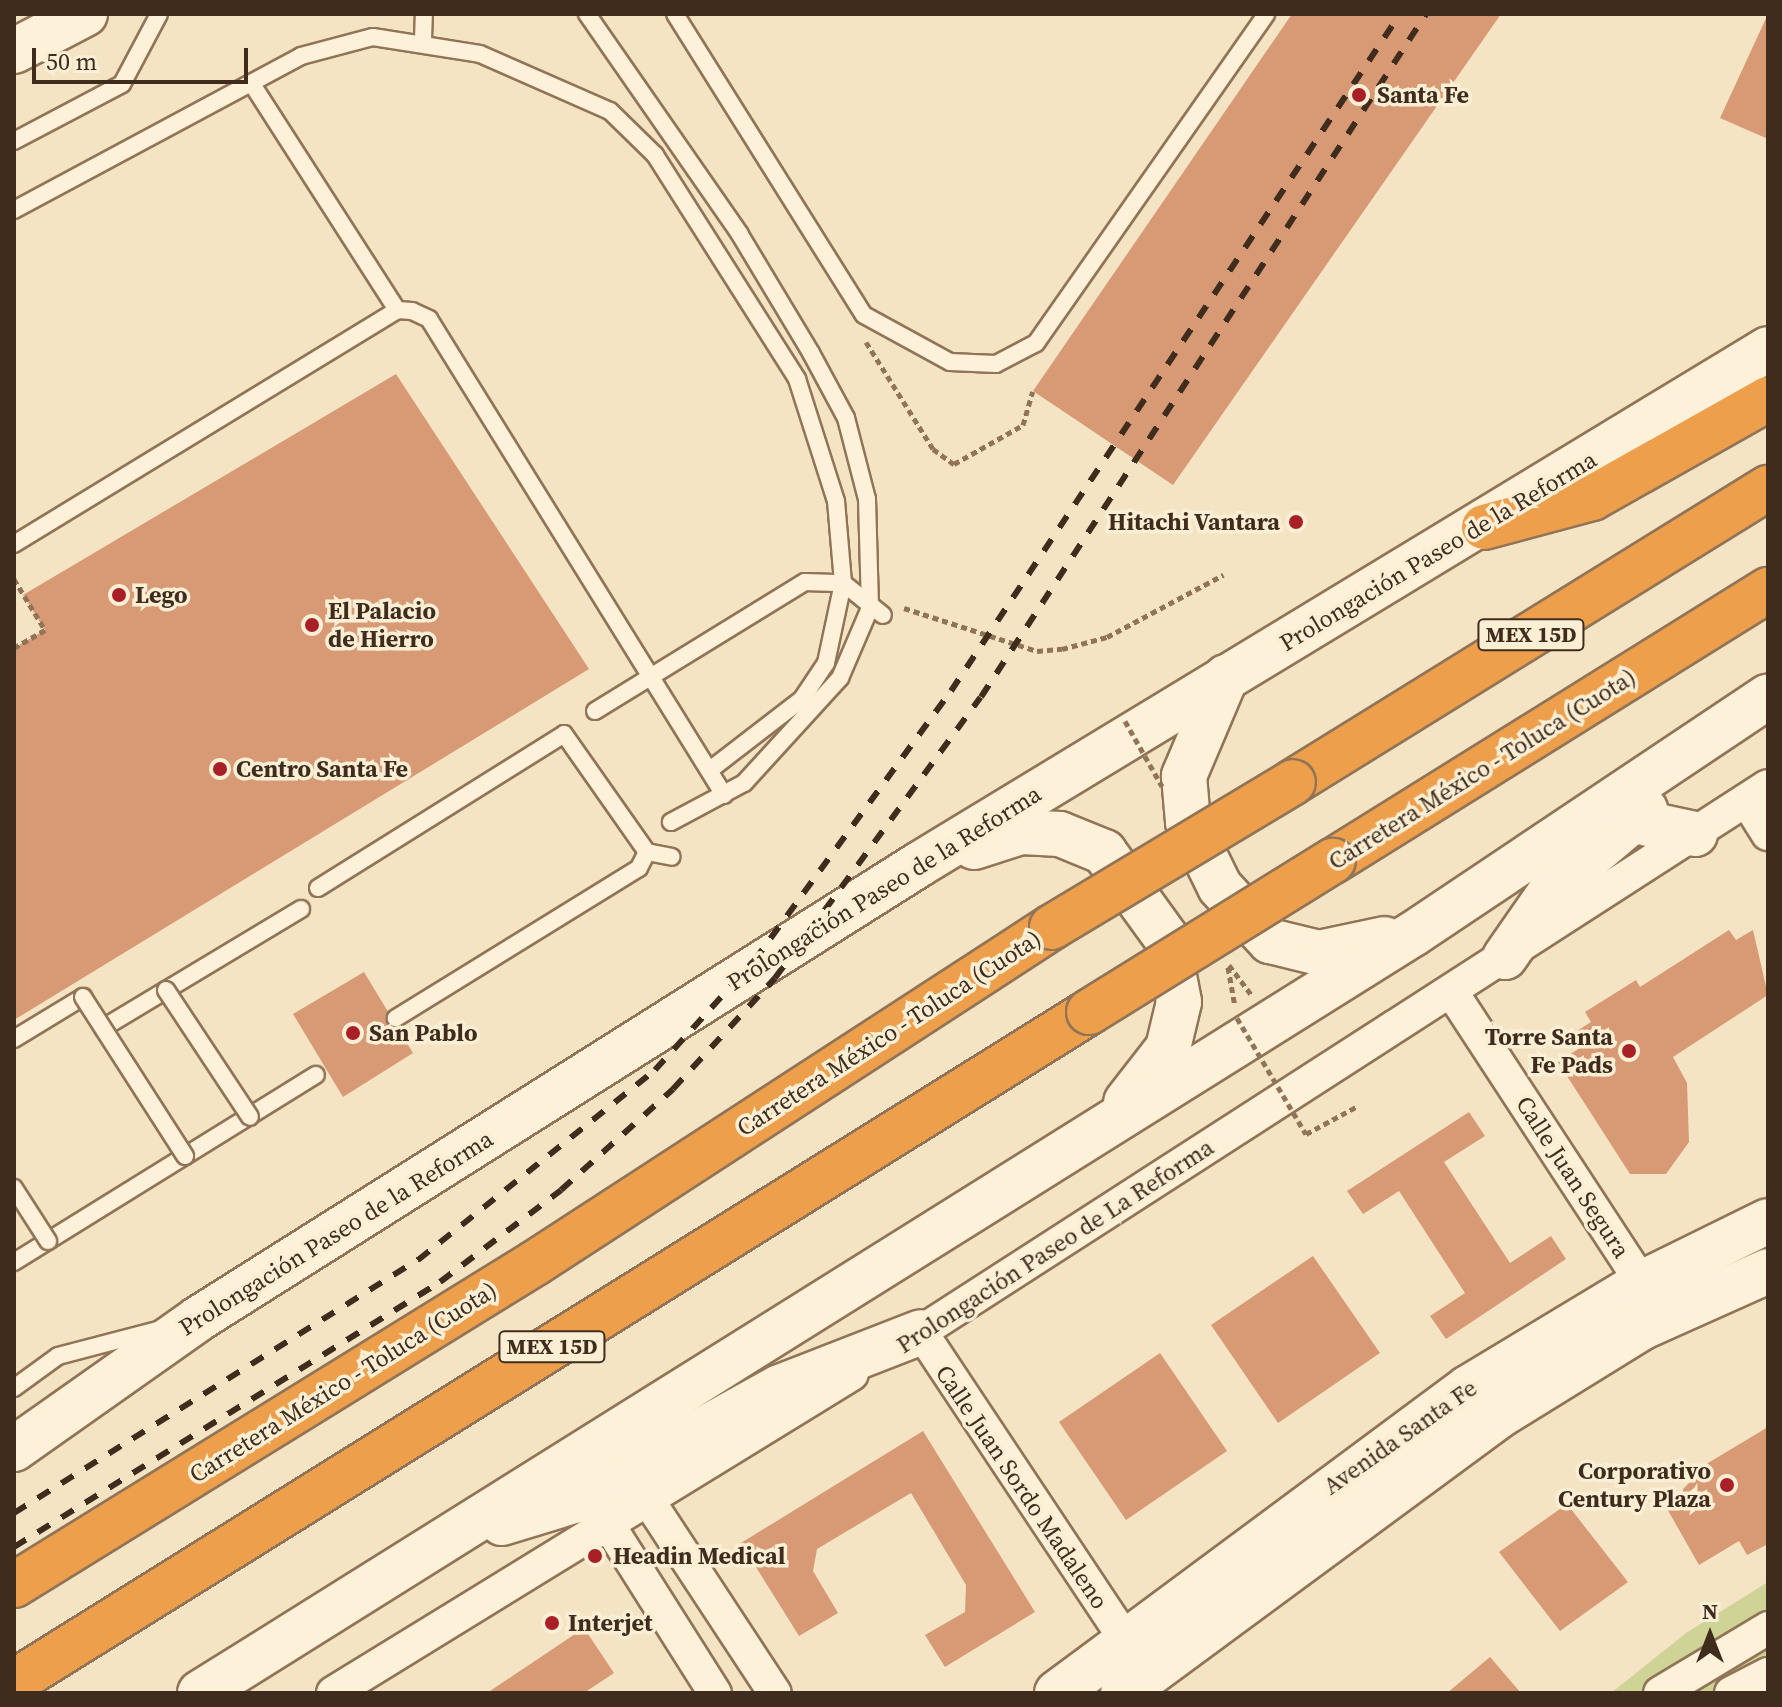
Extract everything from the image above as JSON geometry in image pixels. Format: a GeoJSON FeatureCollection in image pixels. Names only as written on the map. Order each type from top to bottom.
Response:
{"type":"FeatureCollection","features":[{"type":"Feature","properties":{"kind":"highway"},"geometry":{"type":"LineString","coordinates":[[1484,527],[1592,498],[1768,399]]}},
{"type":"Feature","properties":{"kind":"highway","name":"Carretera México - Toluca (Cuota)"},"geometry":{"type":"LineString","coordinates":[[14,1585],[535,1263],[1052,927],[1768,488]]}},
{"type":"Feature","properties":{"kind":"highway","name":"Carretera México - Toluca (Cuota)"},"geometry":{"type":"LineString","coordinates":[[14,1682],[1768,590]]}},
{"type":"Feature","properties":{"kind":"main road"},"geometry":{"type":"LineString","coordinates":[[14,51],[85,14]]}},
{"type":"Feature","properties":{"kind":"main road","name":"Prolongación Paseo de la Reforma"},"geometry":{"type":"LineString","coordinates":[[14,1449],[198,1319],[918,865],[1226,677],[1484,527],[1768,349]]}},
{"type":"Feature","properties":{"kind":"main road"},"geometry":{"type":"LineString","coordinates":[[1226,677],[1184,776],[1188,822],[1220,887],[1270,941],[1319,953],[1413,934]]}},
{"type":"Feature","properties":{"kind":"main road"},"geometry":{"type":"LineString","coordinates":[[1505,957],[1553,888],[1618,818],[1706,739],[1768,696]]}},
{"type":"Feature","properties":{"kind":"main road"},"geometry":{"type":"LineString","coordinates":[[200,1693],[1413,934],[1618,818],[1695,834]]}},
{"type":"Feature","properties":{"kind":"main road"},"geometry":{"type":"LineString","coordinates":[[918,865],[1021,832],[1060,834],[1104,852],[1167,939],[1179,1002],[1168,1048],[1107,1126]]}},
{"type":"Feature","properties":{"kind":"main road","name":"Avenida Santa Fe"},"geometry":{"type":"LineString","coordinates":[[1057,1693],[1468,1388],[1642,1283],[1768,1221]]}},
{"type":"Feature","properties":{"kind":"main road","name":"Avenida Santa Fe"},"geometry":{"type":"LineString","coordinates":[[1123,1693],[1497,1417],[1643,1327],[1768,1271]]}},
{"type":"Feature","properties":{"kind":"main road"},"geometry":{"type":"LineString","coordinates":[[446,1540],[574,1501],[780,1387],[921,1332]]}},
{"type":"Feature","properties":{"kind":"street"},"geometry":{"type":"LineString","coordinates":[[1758,793],[1768,834]]}},
{"type":"Feature","properties":{"kind":"street","name":"Prolongación Paseo de La Reforma"},"geometry":{"type":"LineString","coordinates":[[333,1693],[921,1332],[1758,793]]}},
{"type":"Feature","properties":{"kind":"street","name":"Calle Juan Segura"},"geometry":{"type":"LineString","coordinates":[[1451,991],[1642,1283]]}},
{"type":"Feature","properties":{"kind":"street","name":"Calle Juan Sordo Madaleno"},"geometry":{"type":"LineString","coordinates":[[921,1332],[1126,1640]]}},
{"type":"Feature","properties":{"kind":"street"},"geometry":{"type":"LineString","coordinates":[[648,1500],[775,1693]]}},
{"type":"Feature","properties":{"kind":"street"},"geometry":{"type":"LineString","coordinates":[[608,1524],[715,1693]]}},
{"type":"Feature","properties":{"kind":"street"},"geometry":{"type":"LineString","coordinates":[[1660,1693],[1768,1628]]}},
{"type":"Feature","properties":{"kind":"street"},"geometry":{"type":"LineString","coordinates":[[1731,1693],[1768,1674]]}},
{"type":"Feature","properties":{"kind":"lane"},"geometry":{"type":"LineString","coordinates":[[14,141],[122,84],[159,14]]}},
{"type":"Feature","properties":{"kind":"lane"},"geometry":{"type":"LineString","coordinates":[[423,39],[424,14]]}},
{"type":"Feature","properties":{"kind":"lane"},"geometry":{"type":"LineString","coordinates":[[587,14],[739,233],[842,410],[867,499],[882,609],[840,678],[785,745],[724,795],[671,822]]}},
{"type":"Feature","properties":{"kind":"lane"},"geometry":{"type":"LineString","coordinates":[[675,14],[864,315],[950,362],[996,364],[1036,343],[1266,14]]}},
{"type":"Feature","properties":{"kind":"lane"},"geometry":{"type":"LineString","coordinates":[[14,210],[301,56],[373,37],[423,39],[480,54],[610,111],[655,155],[797,379],[824,444],[843,583],[826,663],[802,699],[711,769]]}},
{"type":"Feature","properties":{"kind":"lane"},"geometry":{"type":"LineString","coordinates":[[252,84],[397,310],[429,319],[653,675],[724,795]]}},
{"type":"Feature","properties":{"kind":"lane"},"geometry":{"type":"LineString","coordinates":[[14,544],[397,310]]}},
{"type":"Feature","properties":{"kind":"lane"},"geometry":{"type":"LineString","coordinates":[[595,711],[805,582],[843,583],[882,609]]}},
{"type":"Feature","properties":{"kind":"lane"},"geometry":{"type":"LineString","coordinates":[[318,888],[564,734],[647,852],[672,857]]}},
{"type":"Feature","properties":{"kind":"lane"},"geometry":{"type":"LineString","coordinates":[[396,1018],[639,868],[647,852]]}},
{"type":"Feature","properties":{"kind":"lane"},"geometry":{"type":"LineString","coordinates":[[103,1028],[301,909]]}},
{"type":"Feature","properties":{"kind":"lane"},"geometry":{"type":"LineString","coordinates":[[166,990],[250,1117]]}},
{"type":"Feature","properties":{"kind":"lane"},"geometry":{"type":"LineString","coordinates":[[14,1039],[83,997],[185,1156]]}},
{"type":"Feature","properties":{"kind":"lane"},"geometry":{"type":"LineString","coordinates":[[14,1262],[316,1075]]}},
{"type":"Feature","properties":{"kind":"lane"},"geometry":{"type":"LineString","coordinates":[[14,1188],[48,1241]]}},
{"type":"Feature","properties":{"kind":"lane"},"geometry":{"type":"LineString","coordinates":[[14,1388],[58,1356],[198,1319]]}},
{"type":"Feature","properties":{"kind":"path"},"geometry":{"type":"LineString","coordinates":[[882,609],[1037,651],[1107,637],[1223,575]]}},
{"type":"Feature","properties":{"kind":"path"},"geometry":{"type":"LineString","coordinates":[[14,579],[45,630],[14,648]]}},
{"type":"Feature","properties":{"kind":"path"},"geometry":{"type":"LineString","coordinates":[[1125,721],[1162,786]]}},
{"type":"Feature","properties":{"kind":"path"},"geometry":{"type":"LineString","coordinates":[[1260,1009],[1227,962],[1237,1018],[1306,1134],[1355,1106]]}},
{"type":"Feature","properties":{"kind":"green space"},"geometry":{"type":"Polygon","coordinates":[[[1768,1582],[1768,1693],[1611,1693],[1686,1633],[1768,1582]]]}},
{"type":"Feature","properties":{"kind":"building"},"geometry":{"type":"Polygon","coordinates":[[[1292,14],[1501,14],[1173,485],[1033,391],[1292,14]]]}},
{"type":"Feature","properties":{"kind":"building"},"geometry":{"type":"Polygon","coordinates":[[[1768,14],[1768,139],[1720,118],[1768,14]]]}},
{"type":"Feature","properties":{"kind":"building","name":"Centro Santa Fe"},"geometry":{"type":"Polygon","coordinates":[[[396,374],[589,669],[14,1020],[14,648],[45,630],[23,595],[396,374]]]}},
{"type":"Feature","properties":{"kind":"building","name":"Torre Santa Fe Pads"},"geometry":{"type":"Polygon","coordinates":[[[1729,930],[1736,940],[1753,930],[1768,995],[1673,1057],[1687,1083],[1689,1142],[1666,1174],[1630,1174],[1558,1062],[1586,1044],[1577,1031],[1591,1022],[1585,1012],[1636,980],[1640,987],[1729,930]]]}},
{"type":"Feature","properties":{"kind":"building","name":"San Pablo"},"geometry":{"type":"Polygon","coordinates":[[[364,972],[413,1053],[343,1097],[293,1014],[364,972]]]}},
{"type":"Feature","properties":{"kind":"building"},"geometry":{"type":"Polygon","coordinates":[[[1469,1112],[1485,1136],[1444,1162],[1510,1263],[1551,1236],[1566,1259],[1446,1339],[1430,1316],[1465,1293],[1399,1191],[1363,1214],[1347,1191],[1469,1112]]]}},
{"type":"Feature","properties":{"kind":"building"},"geometry":{"type":"Polygon","coordinates":[[[1313,1256],[1380,1353],[1278,1423],[1211,1325],[1313,1256]]]}},
{"type":"Feature","properties":{"kind":"building"},"geometry":{"type":"Polygon","coordinates":[[[1160,1353],[1227,1451],[1126,1520],[1059,1422],[1160,1353]]]}},
{"type":"Feature","properties":{"kind":"building","name":"Corporativo Century Plaza"},"geometry":{"type":"Polygon","coordinates":[[[1768,1427],[1768,1544],[1747,1555],[1739,1541],[1699,1565],[1666,1507],[1708,1463],[1768,1427]]]}},
{"type":"Feature","properties":{"kind":"building"},"geometry":{"type":"Polygon","coordinates":[[[923,1431],[1035,1612],[945,1667],[925,1635],[965,1612],[966,1585],[911,1493],[817,1549],[813,1571],[838,1613],[799,1636],[741,1543],[923,1431]]]}},
{"type":"Feature","properties":{"kind":"building"},"geometry":{"type":"Polygon","coordinates":[[[1567,1504],[1628,1582],[1560,1631],[1499,1552],[1567,1504]]]}},
{"type":"Feature","properties":{"kind":"building"},"geometry":{"type":"Polygon","coordinates":[[[584,1628],[614,1673],[584,1693],[487,1693],[584,1628]]]}},
{"type":"Feature","properties":{"kind":"building"},"geometry":{"type":"Polygon","coordinates":[[[1490,1657],[1521,1693],[1447,1693],[1490,1657]]]}},
{"type":"Feature","properties":{"kind":"railway"},"geometry":{"type":"LineString","coordinates":[[14,1513],[418,1260],[655,1070],[754,961],[951,691],[1400,14]]}},
{"type":"Feature","properties":{"kind":"railway"},"geometry":{"type":"LineString","coordinates":[[14,1547],[440,1282],[561,1190],[673,1089],[775,978],[981,697],[1426,14]]}},
{"type":"Feature","properties":{"kind":"place","name":"Santa Fe"},"geometry":{"type":"Point","coordinates":[1359,95]}},
{"type":"Feature","properties":{"kind":"place","name":"Hitachi Vantara"},"geometry":{"type":"Point","coordinates":[1296,522]}},
{"type":"Feature","properties":{"kind":"place","name":"Lego"},"geometry":{"type":"Point","coordinates":[119,595]}},
{"type":"Feature","properties":{"kind":"place","name":"El Palacio de Hierro"},"geometry":{"type":"Point","coordinates":[312,625]}},
{"type":"Feature","properties":{"kind":"place","name":"Centro Santa Fe"},"geometry":{"type":"Point","coordinates":[220,769]}},
{"type":"Feature","properties":{"kind":"place","name":"San Pablo"},"geometry":{"type":"Point","coordinates":[353,1033]}},
{"type":"Feature","properties":{"kind":"place","name":"Torre Santa Fe Pads"},"geometry":{"type":"Point","coordinates":[1629,1051]}},
{"type":"Feature","properties":{"kind":"place","name":"Corporativo Century Plaza"},"geometry":{"type":"Point","coordinates":[1727,1485]}},
{"type":"Feature","properties":{"kind":"place","name":"Headin Medical"},"geometry":{"type":"Point","coordinates":[595,1556]}},
{"type":"Feature","properties":{"kind":"place","name":"Interjet"},"geometry":{"type":"Point","coordinates":[552,1623]}}]}
